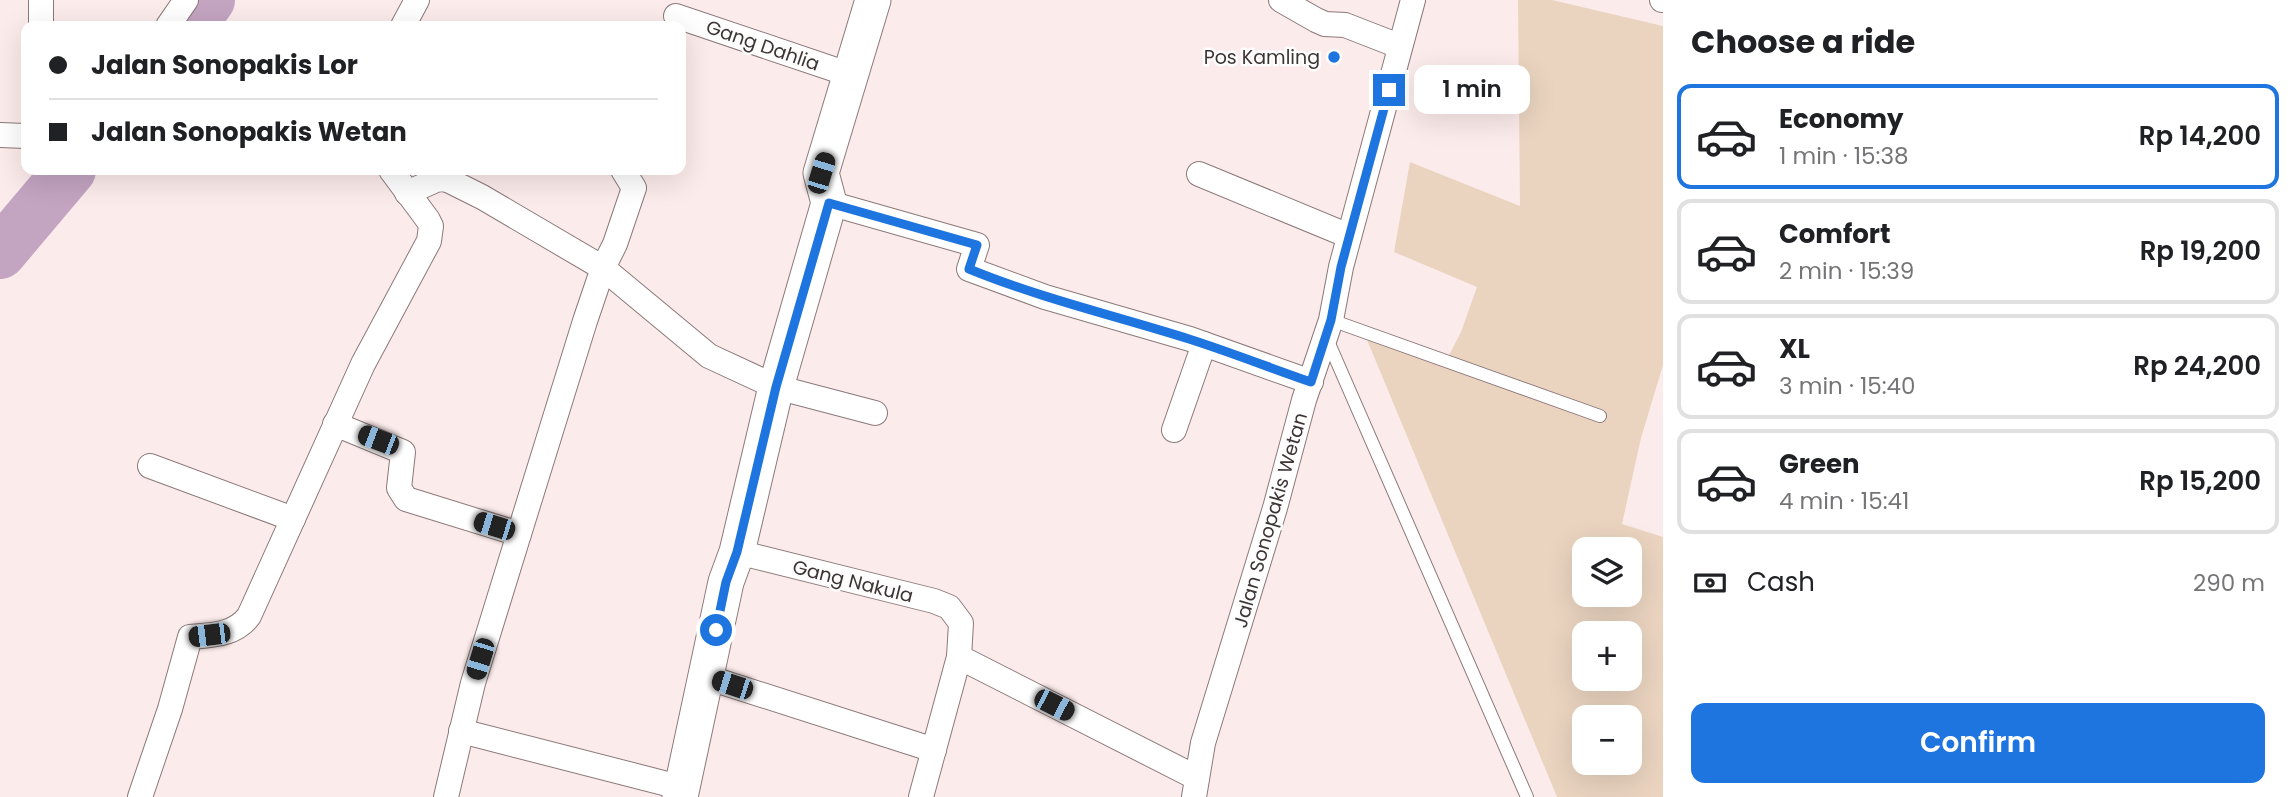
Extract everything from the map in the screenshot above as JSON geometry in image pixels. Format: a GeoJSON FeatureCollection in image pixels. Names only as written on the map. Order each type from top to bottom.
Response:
{"type":"FeatureCollection","features":[{"type":"Feature","properties":{"kind":"street"},"geometry":{"type":"LineString","coordinates":[[41,0],[41,21]]}},
{"type":"Feature","properties":{"kind":"street"},"geometry":{"type":"LineString","coordinates":[[171,21],[186,0]]}},
{"type":"Feature","properties":{"kind":"street"},"geometry":{"type":"LineString","coordinates":[[406,21],[416,0]]}},
{"type":"Feature","properties":{"kind":"street"},"geometry":{"type":"LineString","coordinates":[[461,731],[682,792],[726,582],[737,552],[776,387],[829,203],[821,173],[873,0]]}},
{"type":"Feature","properties":{"kind":"street"},"geometry":{"type":"LineString","coordinates":[[1281,0],[1325,24],[1345,25],[1399,46]]}},
{"type":"Feature","properties":{"kind":"street","name":"Jalan Sonopakis Wetan"},"geometry":{"type":"LineString","coordinates":[[1195,787],[1203,743],[1275,509],[1304,400],[1328,328],[1349,236],[1370,167],[1413,0]]}},
{"type":"Feature","properties":{"kind":"street","name":"Gang Dahlia"},"geometry":{"type":"LineString","coordinates":[[676,14],[851,75]]}},
{"type":"Feature","properties":{"kind":"street"},"geometry":{"type":"LineString","coordinates":[[0,135],[21,136]]}},
{"type":"Feature","properties":{"kind":"street"},"geometry":{"type":"LineString","coordinates":[[1199,174],[1349,236]]}},
{"type":"Feature","properties":{"kind":"street"},"geometry":{"type":"LineString","coordinates":[[140,797],[170,709],[190,637],[228,632],[245,622],[363,364],[429,241],[431,226],[394,175]]}},
{"type":"Feature","properties":{"kind":"street"},"geometry":{"type":"LineString","coordinates":[[446,797],[473,683],[603,268],[615,244],[634,188],[626,175]]}},
{"type":"Feature","properties":{"kind":"street"},"geometry":{"type":"LineString","coordinates":[[407,193],[436,180],[450,181],[603,268],[709,356],[776,387],[875,413]]}},
{"type":"Feature","properties":{"kind":"street"},"geometry":{"type":"LineString","coordinates":[[829,203],[977,245],[969,269],[1045,297],[1204,344],[1311,382]]}},
{"type":"Feature","properties":{"kind":"street"},"geometry":{"type":"LineString","coordinates":[[1174,430],[1204,344]]}},
{"type":"Feature","properties":{"kind":"street"},"geometry":{"type":"LineString","coordinates":[[335,424],[403,452],[399,488],[405,499],[519,534]]}},
{"type":"Feature","properties":{"kind":"street"},"geometry":{"type":"LineString","coordinates":[[150,466],[293,519]]}},
{"type":"Feature","properties":{"kind":"street","name":"Gang Nakula"},"geometry":{"type":"LineString","coordinates":[[737,552],[949,607],[961,623],[959,657]]}},
{"type":"Feature","properties":{"kind":"street"},"geometry":{"type":"LineString","coordinates":[[921,797],[959,657],[1195,787]]}},
{"type":"Feature","properties":{"kind":"street"},"geometry":{"type":"LineString","coordinates":[[706,677],[934,750]]}},
{"type":"Feature","properties":{"kind":"lane"},"geometry":{"type":"LineString","coordinates":[[1328,328],[1600,416]]}},
{"type":"Feature","properties":{"kind":"lane"},"geometry":{"type":"LineString","coordinates":[[1328,328],[1527,797]]}},
{"type":"Feature","properties":{"kind":"shaded area"},"geometry":{"type":"Polygon","coordinates":[[[1518,0],[1552,0],[1663,26],[1663,365],[1641,438],[1622,524],[1663,537],[1663,797],[1557,797],[1365,335],[1444,365],[1461,332],[1477,287],[1394,252],[1410,162],[1520,206],[1518,0]]]}},
{"type":"Feature","properties":{"kind":"waterway"},"geometry":{"type":"LineString","coordinates":[[194,21],[209,0]]}},
{"type":"Feature","properties":{"kind":"waterway"},"geometry":{"type":"LineString","coordinates":[[0,253],[66,175]]}},
{"type":"Feature","properties":{"kind":"place","name":"Pos Kamling"},"geometry":{"type":"Point","coordinates":[1334,57]}},
{"type":"Feature","properties":{"kind":"route"},"geometry":{"type":"LineString","coordinates":[[716,630],[776,387],[829,203],[977,245],[969,269],[984,275],[1045,297],[1190,339],[1311,382],[1331,320],[1341,267],[1389,90]]}}]}
